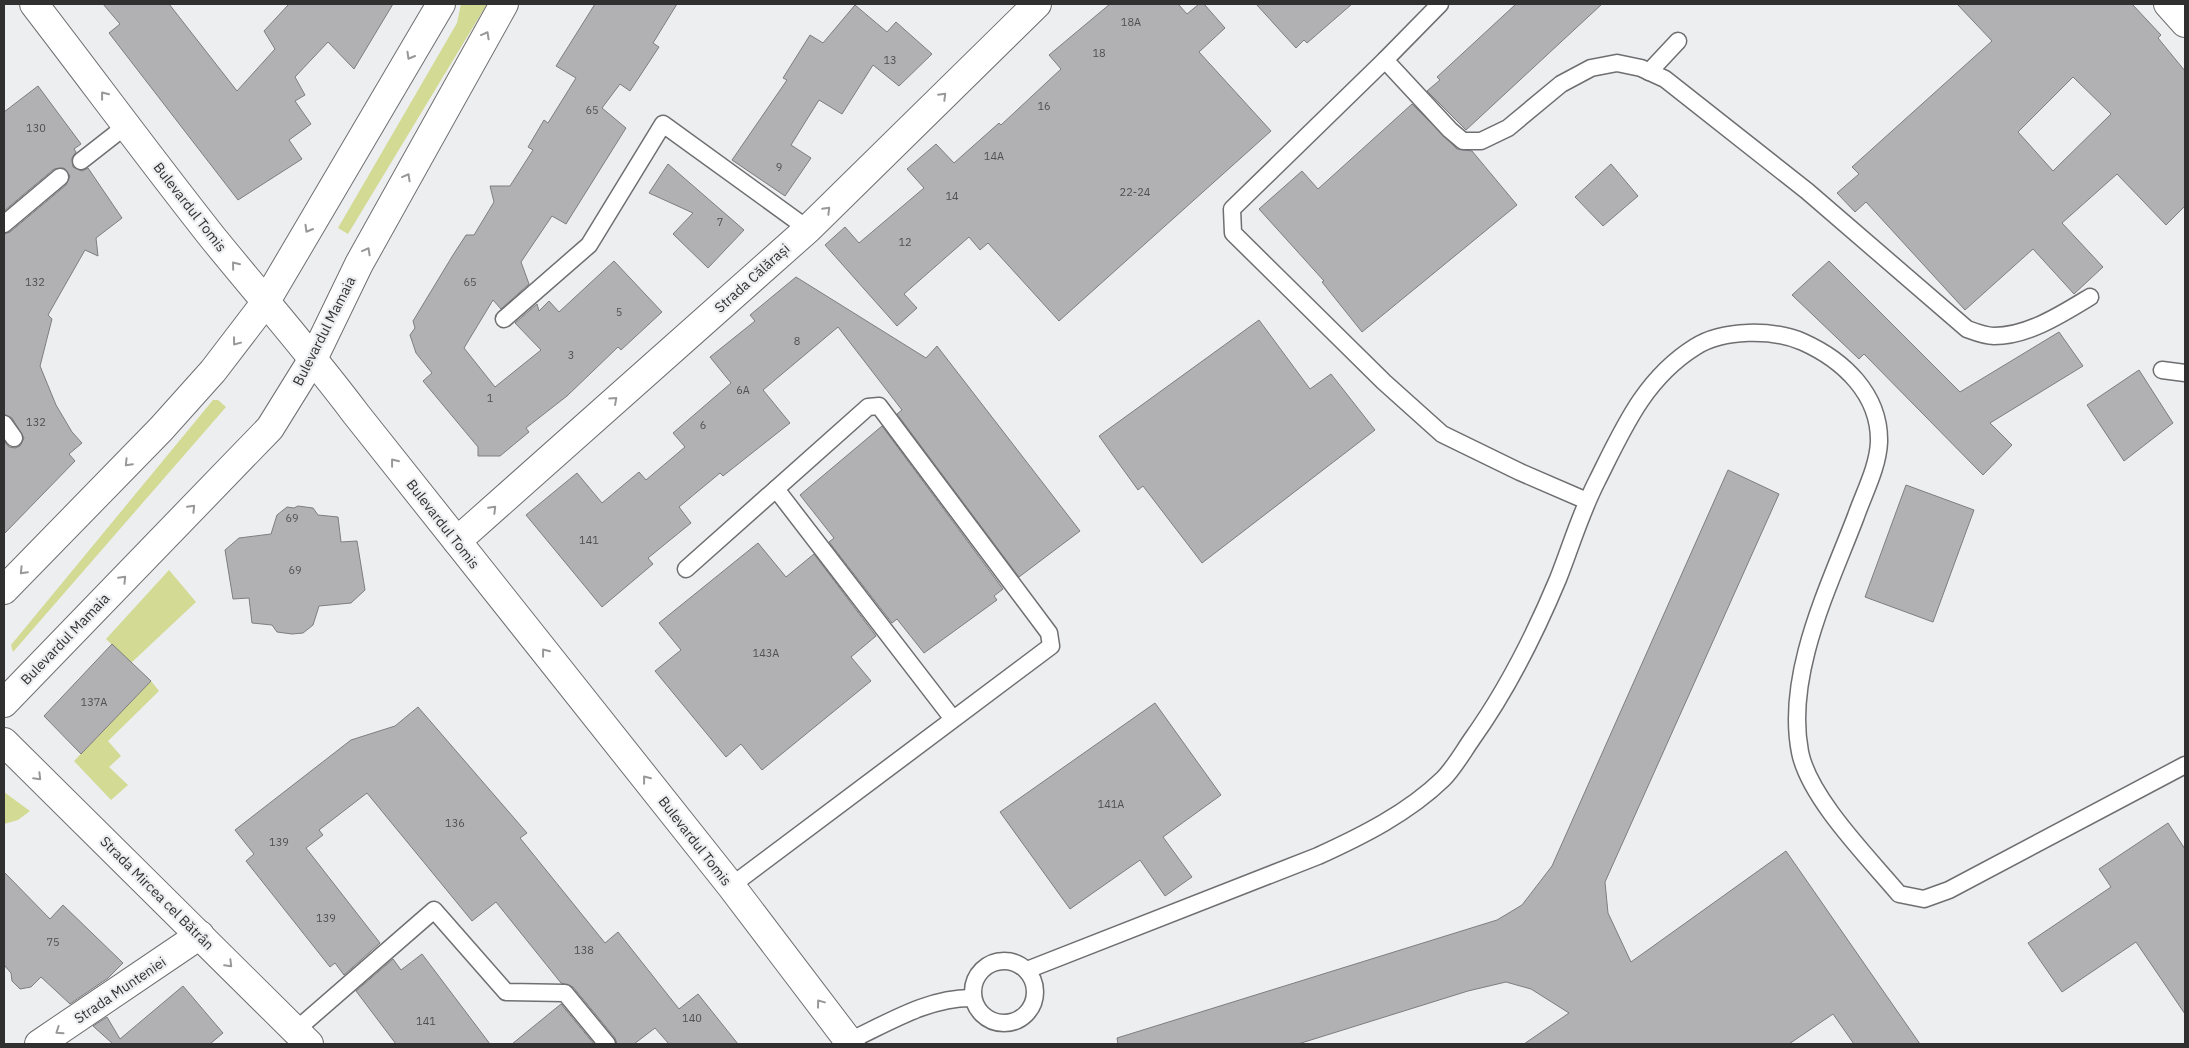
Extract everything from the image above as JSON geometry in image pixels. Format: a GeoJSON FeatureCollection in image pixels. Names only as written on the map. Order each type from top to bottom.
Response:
{"type":"FeatureCollection","features":[{"type":"Feature","properties":{"kind":"main road","name":"Bulevardul Tomis"},"geometry":{"type":"LineString","coordinates":[[34,4],[265,303],[314,358],[457,542],[731,886],[850,1043]]}},
{"type":"Feature","properties":{"kind":"main road"},"geometry":{"type":"LineString","coordinates":[[4,590],[174,415],[213,372],[265,303],[441,4]]}},
{"type":"Feature","properties":{"kind":"main road","name":"Bulevardul Mamaia"},"geometry":{"type":"LineString","coordinates":[[4,703],[270,428],[314,358],[358,264],[504,4]]}},
{"type":"Feature","properties":{"kind":"main road","name":"Strada Călărași"},"geometry":{"type":"LineString","coordinates":[[457,542],[808,229],[1037,4]]}},
{"type":"Feature","properties":{"kind":"main road"},"geometry":{"type":"LineString","coordinates":[[2168,4],[2185,23]]}},
{"type":"Feature","properties":{"kind":"main road","name":"Strada Mircea cel Bătrân"},"geometry":{"type":"LineString","coordinates":[[4,742],[302,1037]]}},
{"type":"Feature","properties":{"kind":"main road","name":"Strada Munteniei"},"geometry":{"type":"LineString","coordinates":[[39,1044],[200,935]]}},
{"type":"Feature","properties":{"kind":"lane"},"geometry":{"type":"LineString","coordinates":[[1440,4],[1232,209],[1233,233],[1384,382],[1442,434],[1520,472],[1587,501]]}},
{"type":"Feature","properties":{"kind":"lane"},"geometry":{"type":"LineString","coordinates":[[1649,72],[1678,41]]}},
{"type":"Feature","properties":{"kind":"lane"},"geometry":{"type":"LineString","coordinates":[[1385,60],[1450,130],[1463,141],[1481,141],[1508,128],[1560,84],[1591,68],[1617,63],[1649,72],[1665,79],[1807,191],[1967,329],[1992,336],[2014,334],[2064,313],[2090,297]]}},
{"type":"Feature","properties":{"kind":"lane"},"geometry":{"type":"LineString","coordinates":[[504,319],[589,244],[663,124],[808,229]]}},
{"type":"Feature","properties":{"kind":"lane"},"geometry":{"type":"LineString","coordinates":[[81,160],[127,125]]}},
{"type":"Feature","properties":{"kind":"lane"},"geometry":{"type":"LineString","coordinates":[[4,224],[60,177]]}},
{"type":"Feature","properties":{"kind":"lane"},"geometry":{"type":"LineString","coordinates":[[1027,970],[1318,856],[1354,839],[1416,802],[1445,777],[1484,722],[1509,680],[1557,580],[1587,501],[1630,415],[1664,369],[1699,344],[1746,331],[1790,337],[1825,352],[1852,374],[1873,406],[1879,442],[1872,474],[1804,659],[1798,706],[1799,749],[1806,776],[1826,806],[1899,894],[1924,899],[1948,890],[2185,765]]}},
{"type":"Feature","properties":{"kind":"lane"},"geometry":{"type":"LineString","coordinates":[[2162,370],[2185,373]]}},
{"type":"Feature","properties":{"kind":"lane"},"geometry":{"type":"LineString","coordinates":[[686,569],[868,407],[879,406],[1049,633],[1051,646],[731,886]]}},
{"type":"Feature","properties":{"kind":"lane"},"geometry":{"type":"LineString","coordinates":[[4,424],[14,438]]}},
{"type":"Feature","properties":{"kind":"lane"},"geometry":{"type":"LineString","coordinates":[[776,489],[953,719]]}},
{"type":"Feature","properties":{"kind":"lane"},"geometry":{"type":"LineString","coordinates":[[302,1037],[434,910],[506,992],[564,993],[607,1044]]}},
{"type":"Feature","properties":{"kind":"lane"},"geometry":{"type":"LineString","coordinates":[[1010,961],[1027,970],[1034,984],[1035,998],[1031,1008],[1016,1021],[1006,1023],[989,1019],[982,1014],[973,998],[976,978],[990,964],[1010,961]]}},
{"type":"Feature","properties":{"kind":"lane"},"geometry":{"type":"LineString","coordinates":[[850,1043],[926,1006],[954,998],[973,998]]}},
{"type":"Feature","properties":{"kind":"green space"},"geometry":{"type":"Polygon","coordinates":[[[461,4],[487,4],[348,234],[338,228],[457,23],[461,4]]]}},
{"type":"Feature","properties":{"kind":"green space"},"geometry":{"type":"Polygon","coordinates":[[[213,400],[218,400],[226,407],[13,652],[11,645],[213,400]]]}},
{"type":"Feature","properties":{"kind":"green space"},"geometry":{"type":"Polygon","coordinates":[[[169,570],[196,602],[131,663],[106,639],[169,570]]]}},
{"type":"Feature","properties":{"kind":"green space"},"geometry":{"type":"Polygon","coordinates":[[[151,681],[159,691],[108,741],[121,756],[109,767],[128,785],[111,800],[74,761],[151,681]]]}},
{"type":"Feature","properties":{"kind":"green space"},"geometry":{"type":"Polygon","coordinates":[[[4,792],[30,811],[18,820],[4,824],[4,792]]]}},
{"type":"Feature","properties":{"kind":"building"},"geometry":{"type":"Polygon","coordinates":[[[103,4],[169,4],[237,91],[275,49],[264,31],[289,4],[393,4],[354,69],[328,42],[295,77],[305,95],[295,101],[311,124],[289,140],[302,159],[238,200],[109,33],[120,24],[103,4]]]}},
{"type":"Feature","properties":{"kind":"building"},"geometry":{"type":"Polygon","coordinates":[[[595,4],[677,4],[653,43],[659,47],[630,91],[620,84],[602,108],[626,128],[566,224],[552,216],[521,262],[529,284],[501,309],[493,300],[464,348],[495,387],[541,350],[515,323],[537,304],[539,311],[549,301],[559,312],[614,261],[662,312],[621,350],[618,347],[567,396],[526,428],[529,432],[500,456],[478,456],[478,447],[423,381],[432,373],[416,353],[410,335],[415,328],[413,321],[466,235],[474,235],[494,202],[490,186],[510,186],[533,150],[528,147],[544,120],[548,123],[576,78],[556,66],[595,4]]]}},
{"type":"Feature","properties":{"kind":"building"},"geometry":{"type":"Polygon","coordinates":[[[1110,4],[1178,4],[1187,14],[1199,4],[1204,4],[1225,28],[1199,52],[1271,131],[1059,321],[988,243],[980,250],[969,237],[904,294],[917,308],[897,326],[825,245],[845,227],[859,243],[924,188],[907,169],[936,144],[954,163],[999,123],[1001,125],[1061,69],[1049,55],[1110,4]]]}},
{"type":"Feature","properties":{"kind":"building"},"geometry":{"type":"Polygon","coordinates":[[[1256,4],[1352,4],[1307,43],[1304,40],[1296,48],[1256,4]]]}},
{"type":"Feature","properties":{"kind":"building"},"geometry":{"type":"Polygon","coordinates":[[[1516,4],[1602,4],[1466,130],[1427,91],[1440,80],[1437,77],[1516,4]]]}},
{"type":"Feature","properties":{"kind":"building"},"geometry":{"type":"Polygon","coordinates":[[[1957,4],[2132,4],[2161,35],[2158,38],[2185,71],[2185,206],[2166,225],[2117,174],[2062,223],[2103,267],[2074,294],[2033,249],[1965,310],[1866,202],[1855,212],[1837,193],[1859,174],[1852,167],[1992,41],[1957,4]],[[2073,77],[2018,132],[2053,171],[2111,114],[2073,77]]]}},
{"type":"Feature","properties":{"kind":"building"},"geometry":{"type":"Polygon","coordinates":[[[855,5],[887,32],[896,22],[932,54],[899,86],[873,65],[842,114],[819,100],[791,145],[811,158],[785,196],[732,160],[787,80],[783,78],[810,35],[823,43],[855,5]]]}},
{"type":"Feature","properties":{"kind":"building"},"geometry":{"type":"Polygon","coordinates":[[[38,86],[81,144],[74,149],[76,152],[72,158],[73,167],[82,171],[88,168],[122,218],[96,238],[98,256],[85,250],[48,315],[52,319],[40,366],[56,405],[72,432],[82,443],[69,454],[75,461],[4,534],[4,441],[9,447],[15,448],[20,446],[24,438],[12,418],[4,414],[4,234],[10,232],[66,185],[70,176],[64,168],[54,169],[4,211],[4,112],[38,86]]]}},
{"type":"Feature","properties":{"kind":"building"},"geometry":{"type":"Polygon","coordinates":[[[1412,104],[1457,149],[1472,151],[1517,205],[1362,332],[1322,282],[1324,281],[1259,209],[1302,171],[1318,189],[1412,104]]]}},
{"type":"Feature","properties":{"kind":"building"},"geometry":{"type":"Polygon","coordinates":[[[668,164],[744,230],[708,268],[673,234],[693,213],[649,193],[668,164]]]}},
{"type":"Feature","properties":{"kind":"building"},"geometry":{"type":"Polygon","coordinates":[[[1611,164],[1638,196],[1603,226],[1575,197],[1611,164]]]}},
{"type":"Feature","properties":{"kind":"building"},"geometry":{"type":"Polygon","coordinates":[[[1829,261],[1960,392],[2059,332],[2083,366],[1990,423],[2012,445],[1983,475],[1864,354],[1859,359],[1792,295],[1829,261]]]}},
{"type":"Feature","properties":{"kind":"building"},"geometry":{"type":"Polygon","coordinates":[[[796,277],[926,358],[937,346],[1080,531],[1019,577],[897,414],[902,410],[838,327],[763,390],[790,423],[723,476],[720,473],[679,507],[691,523],[648,558],[653,564],[602,607],[526,515],[577,473],[602,503],[639,472],[646,480],[685,447],[673,433],[731,383],[710,357],[755,321],[750,315],[796,277]]]}},
{"type":"Feature","properties":{"kind":"building"},"geometry":{"type":"Polygon","coordinates":[[[1259,320],[1310,389],[1331,374],[1375,430],[1202,563],[1143,486],[1138,490],[1099,436],[1259,320]]]}},
{"type":"Feature","properties":{"kind":"building"},"geometry":{"type":"Polygon","coordinates":[[[2139,370],[2173,423],[2124,461],[2087,405],[2139,370]]]}},
{"type":"Feature","properties":{"kind":"building"},"geometry":{"type":"Polygon","coordinates":[[[882,426],[1003,589],[994,596],[997,600],[924,653],[897,619],[892,623],[829,542],[834,538],[800,495],[882,426]]]}},
{"type":"Feature","properties":{"kind":"building"},"geometry":{"type":"Polygon","coordinates":[[[1728,470],[1779,494],[1605,882],[1608,913],[1631,962],[1786,851],[1920,1044],[1854,1044],[1833,1014],[1789,1044],[1524,1044],[1569,1013],[1531,989],[1506,982],[1468,991],[1298,1044],[1118,1044],[1117,1038],[1497,920],[1522,905],[1552,866],[1728,470]]]}},
{"type":"Feature","properties":{"kind":"building"},"geometry":{"type":"Polygon","coordinates":[[[1906,485],[1974,510],[1933,622],[1865,597],[1906,485]]]}},
{"type":"Feature","properties":{"kind":"building"},"geometry":{"type":"Polygon","coordinates":[[[298,506],[313,508],[318,515],[338,517],[341,542],[357,541],[365,590],[351,603],[319,606],[313,625],[303,633],[292,634],[277,632],[272,625],[252,623],[249,598],[233,599],[225,550],[239,538],[271,534],[277,515],[287,507],[294,508],[298,506]]]}},
{"type":"Feature","properties":{"kind":"building"},"geometry":{"type":"Polygon","coordinates":[[[758,543],[786,577],[814,554],[876,636],[851,657],[871,681],[762,770],[741,744],[726,757],[655,671],[681,650],[659,623],[758,543]]]}},
{"type":"Feature","properties":{"kind":"building"},"geometry":{"type":"Polygon","coordinates":[[[112,644],[151,681],[81,754],[44,716],[112,644]]]}},
{"type":"Feature","properties":{"kind":"building"},"geometry":{"type":"Polygon","coordinates":[[[1155,703],[1221,795],[1163,837],[1192,877],[1165,896],[1140,860],[1070,909],[1000,812],[1155,703]]]}},
{"type":"Feature","properties":{"kind":"building"},"geometry":{"type":"Polygon","coordinates":[[[418,707],[527,833],[520,838],[605,943],[618,932],[679,1009],[698,994],[738,1044],[669,1044],[655,1028],[634,1044],[617,1044],[615,1038],[573,987],[561,983],[496,902],[472,921],[367,793],[319,830],[323,835],[306,848],[380,943],[344,975],[335,963],[330,967],[246,861],[254,854],[235,830],[351,740],[395,726],[418,707]]]}},
{"type":"Feature","properties":{"kind":"building"},"geometry":{"type":"Polygon","coordinates":[[[2168,823],[2185,849],[2185,1014],[2136,942],[2062,992],[2028,943],[2111,887],[2099,869],[2168,823]]]}},
{"type":"Feature","properties":{"kind":"building"},"geometry":{"type":"Polygon","coordinates":[[[4,872],[50,919],[63,905],[123,963],[108,978],[70,1004],[41,977],[31,987],[20,989],[12,981],[11,973],[4,965],[4,872]]]}},
{"type":"Feature","properties":{"kind":"building"},"geometry":{"type":"Polygon","coordinates":[[[422,954],[490,1044],[396,1044],[356,991],[393,959],[401,970],[422,954]]]}},
{"type":"Feature","properties":{"kind":"building"},"geometry":{"type":"Polygon","coordinates":[[[183,986],[223,1033],[210,1044],[113,1044],[93,1026],[107,1017],[120,1039],[183,986]]]}},
{"type":"Feature","properties":{"kind":"building"},"geometry":{"type":"Polygon","coordinates":[[[561,1004],[594,1044],[512,1044],[561,1004]]]}}]}
